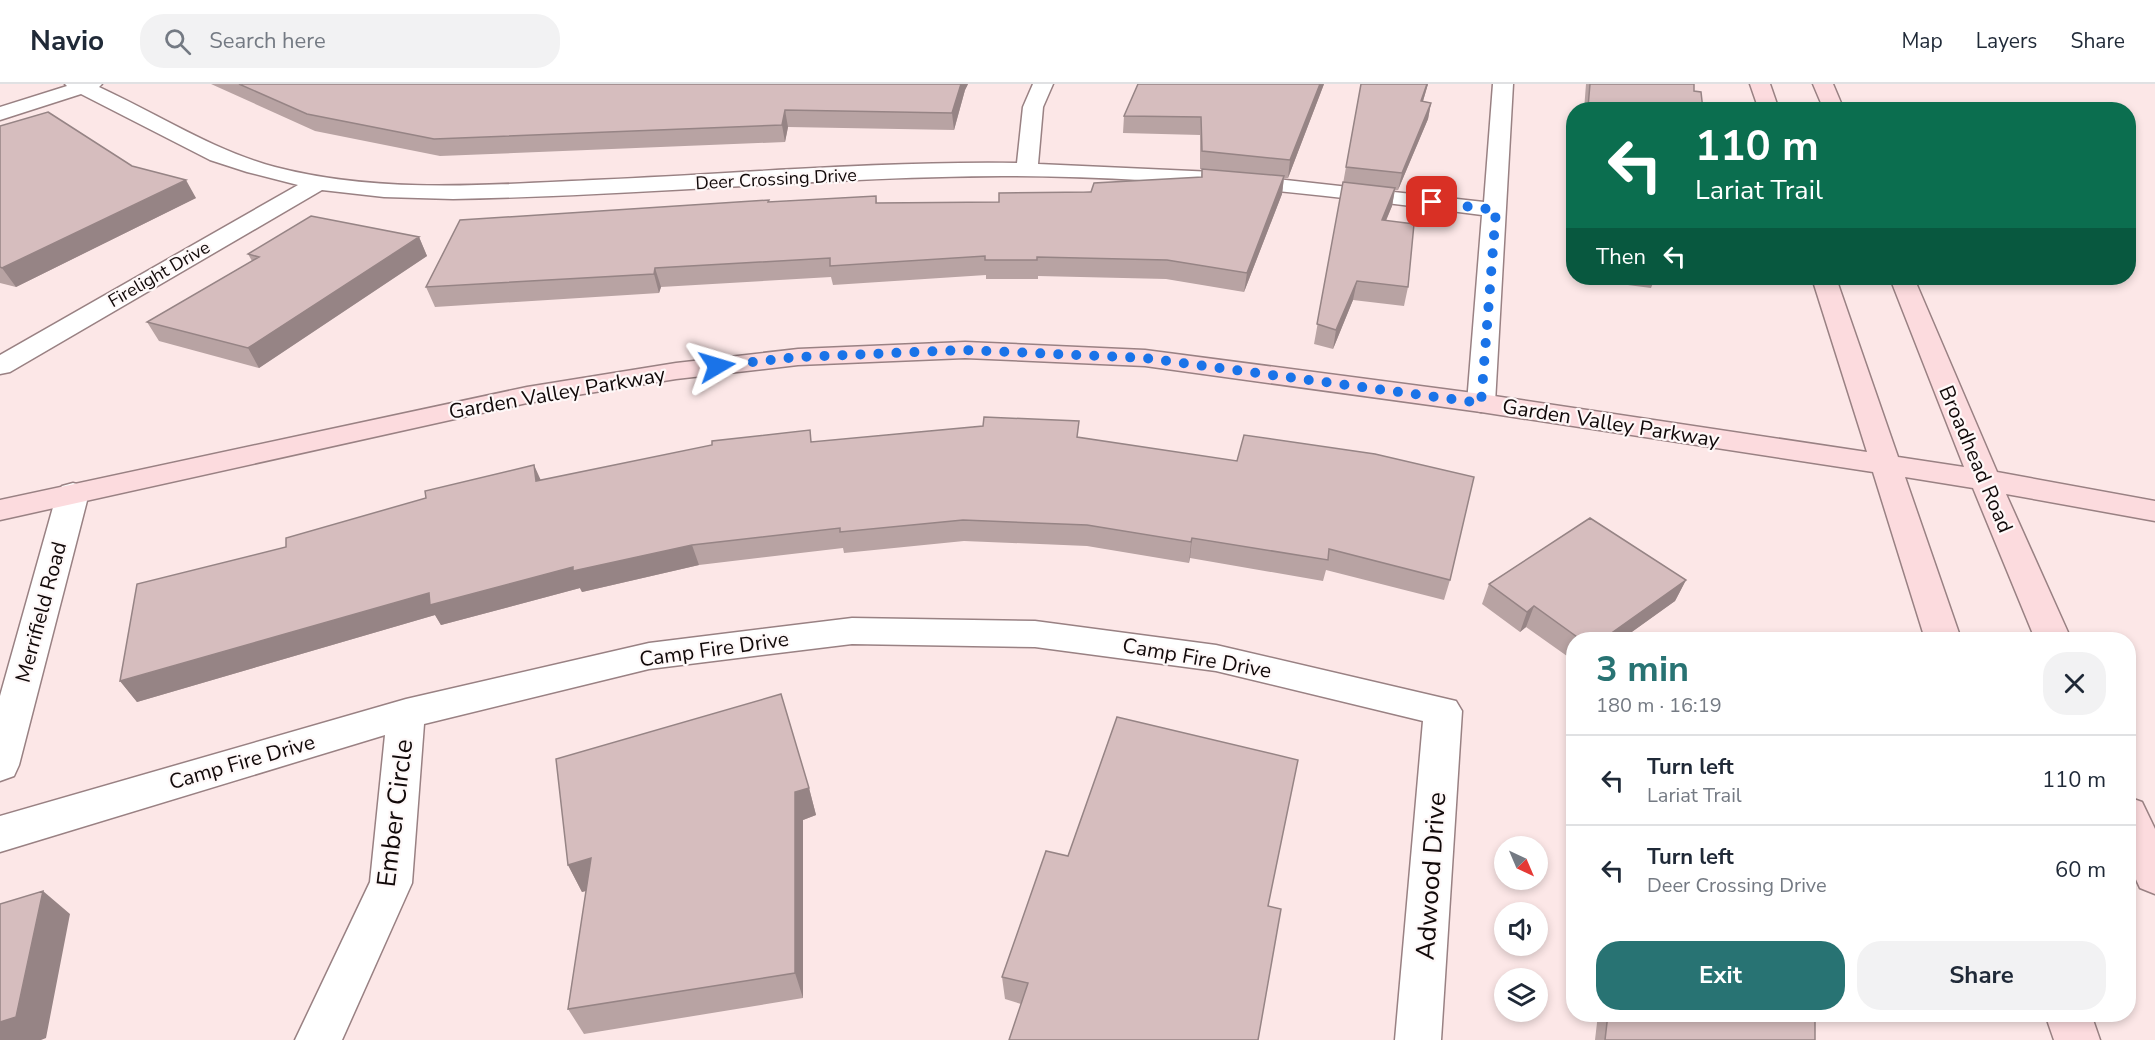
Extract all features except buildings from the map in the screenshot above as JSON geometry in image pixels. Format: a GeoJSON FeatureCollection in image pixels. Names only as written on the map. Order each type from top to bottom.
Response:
{"type":"FeatureCollection","features":[{"type":"Feature","properties":{"kind":"street"},"geometry":{"type":"LineString","coordinates":[[1027,170],[1033,107],[1043,84]]}},
{"type":"Feature","properties":{"kind":"street"},"geometry":{"type":"LineString","coordinates":[[1481,403],[1503,84]]}},
{"type":"Feature","properties":{"kind":"street"},"geometry":{"type":"LineString","coordinates":[[1760,84],[1766,102]]}},
{"type":"Feature","properties":{"kind":"street"},"geometry":{"type":"LineString","coordinates":[[1823,84],[1831,102]]}},
{"type":"Feature","properties":{"kind":"street"},"geometry":{"type":"LineString","coordinates":[[0,114],[83,85]]}},
{"type":"Feature","properties":{"kind":"street","name":"Deer Crossing Drive"},"geometry":{"type":"LineString","coordinates":[[83,85],[220,156],[267,171],[318,183],[388,190],[460,193],[935,171],[1027,170],[1218,178],[1324,188],[1496,210]]}},
{"type":"Feature","properties":{"kind":"street","name":"Firelight Drive"},"geometry":{"type":"LineString","coordinates":[[0,366],[318,183]]}},
{"type":"Feature","properties":{"kind":"street"},"geometry":{"type":"LineString","coordinates":[[1826,285],[1941,632]]}},
{"type":"Feature","properties":{"kind":"street","name":"Broadhead Road"},"geometry":{"type":"LineString","coordinates":[[1905,285],[1984,480],[2050,632]]}},
{"type":"Feature","properties":{"kind":"street","name":"Garden Valley Parkway"},"geometry":{"type":"LineString","coordinates":[[0,510],[527,395],[676,371],[798,357],[965,350],[1145,358],[1481,403],[1885,464],[2155,511]]}},
{"type":"Feature","properties":{"kind":"street","name":"Merrifield Road"},"geometry":{"type":"LineString","coordinates":[[0,765],[73,493]]}},
{"type":"Feature","properties":{"kind":"street","name":"Camp Fire Drive"},"geometry":{"type":"LineString","coordinates":[[0,834],[406,714],[649,656],[852,632],[1035,634],[1216,657],[1443,711]]}},
{"type":"Feature","properties":{"kind":"street","name":"Adwood Drive"},"geometry":{"type":"LineString","coordinates":[[1418,1040],[1443,711]]}},
{"type":"Feature","properties":{"kind":"street","name":"Ember Circle"},"geometry":{"type":"LineString","coordinates":[[318,1040],[391,883],[406,714]]}},
{"type":"Feature","properties":{"kind":"street"},"geometry":{"type":"LineString","coordinates":[[2136,832],[2155,875]]}},
{"type":"Feature","properties":{"kind":"street"},"geometry":{"type":"LineString","coordinates":[[2071,1022],[2077,1040]]}},
{"type":"Feature","properties":{"kind":"route"},"geometry":{"type":"LineString","coordinates":[[717,366],[798,357],[965,350],[1145,358],[1481,403],[1496,210],[1432,202]]}}]}
